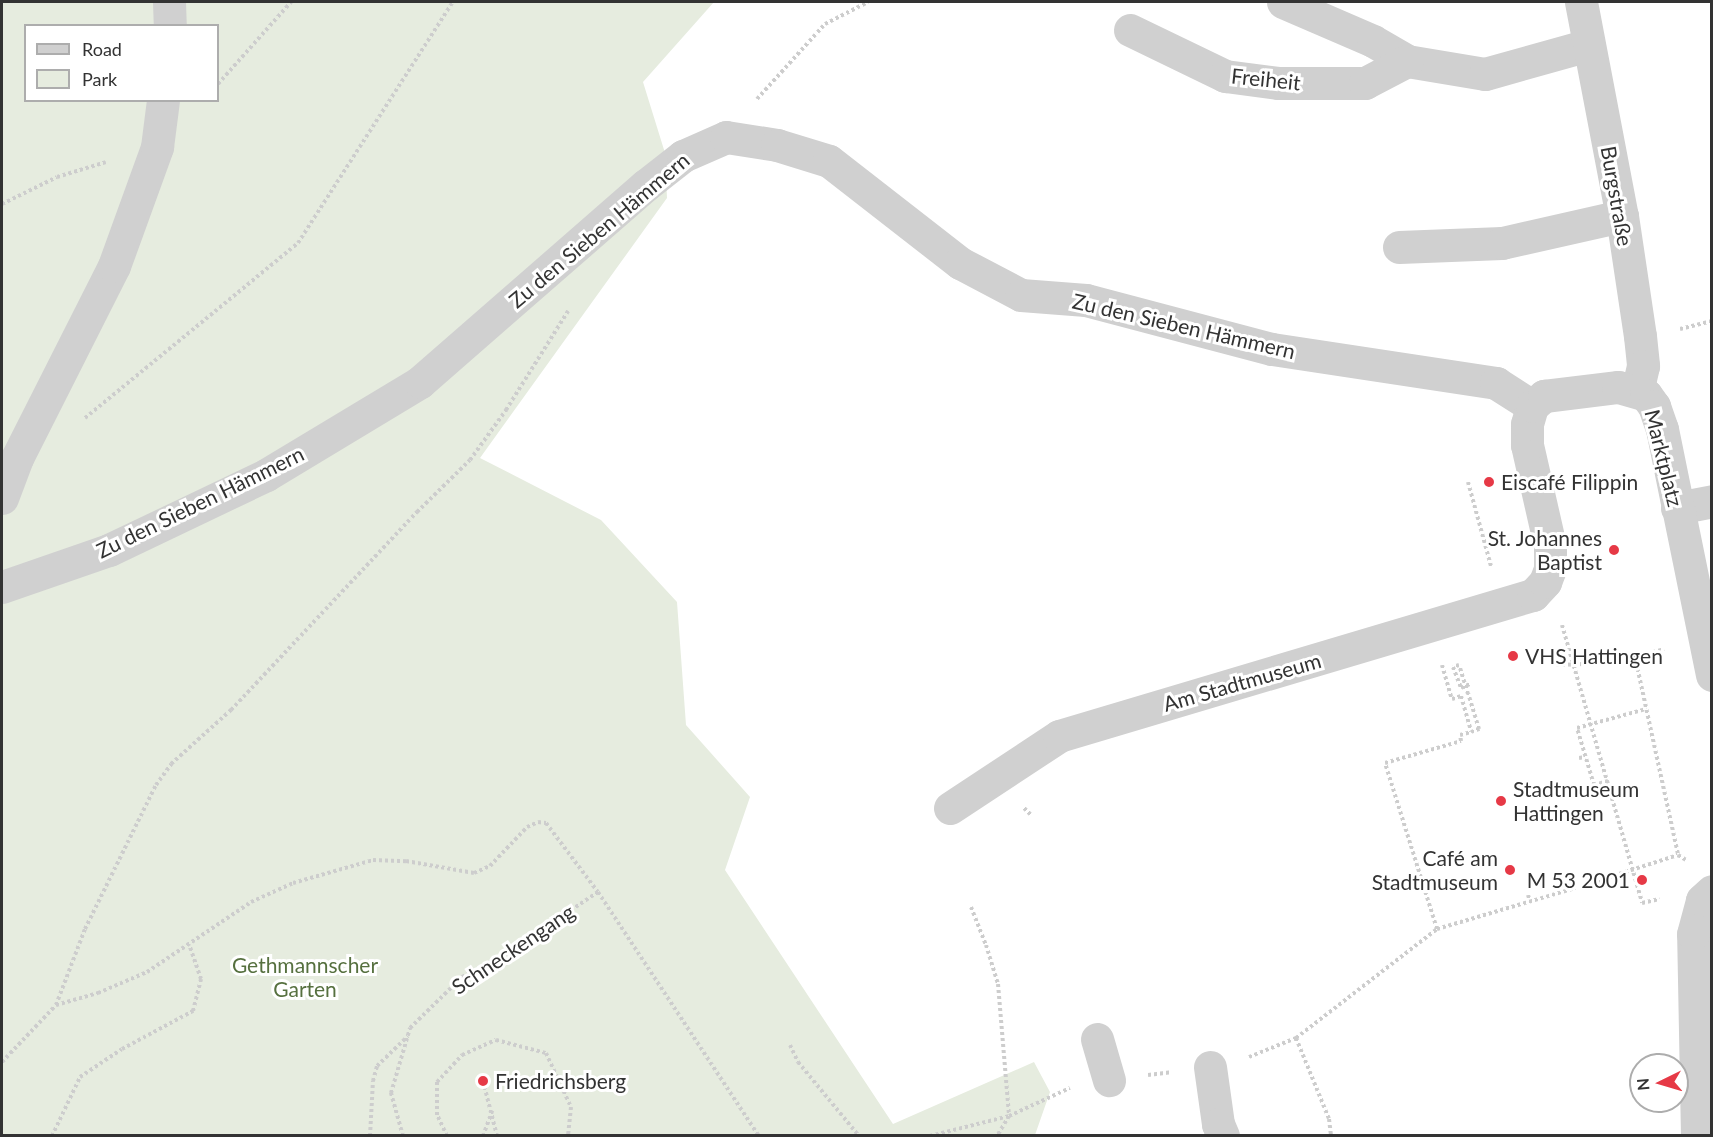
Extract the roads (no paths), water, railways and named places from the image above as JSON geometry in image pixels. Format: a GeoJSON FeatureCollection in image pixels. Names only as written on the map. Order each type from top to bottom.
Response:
{"type":"FeatureCollection","features":[{"type":"Feature","properties":{"kind":"street"},"geometry":{"type":"LineString","coordinates":[[170,2],[170,24]]}},
{"type":"Feature","properties":{"kind":"street"},"geometry":{"type":"LineString","coordinates":[[1283,2],[1373,41],[1407,61],[1485,74],[1588,45]]}},
{"type":"Feature","properties":{"kind":"street","name":"Burgstraße"},"geometry":{"type":"LineString","coordinates":[[1581,2],[1622,216],[1643,366],[1637,391]]}},
{"type":"Feature","properties":{"kind":"street","name":"Freiheit"},"geometry":{"type":"LineString","coordinates":[[1130,30],[1225,76],[1278,83],[1365,83],[1407,61]]}},
{"type":"Feature","properties":{"kind":"street"},"geometry":{"type":"LineString","coordinates":[[2,498],[16,458],[114,266],[157,147],[163,102]]}},
{"type":"Feature","properties":{"kind":"street","name":"Zu den Sieben Hämmern"},"geometry":{"type":"LineString","coordinates":[[2,587],[109,550],[266,475],[420,382],[655,178],[683,156],[726,137],[777,145],[829,161],[960,263],[1021,295],[1086,300],[1272,350],[1496,383],[1532,406]]}},
{"type":"Feature","properties":{"kind":"street"},"geometry":{"type":"LineString","coordinates":[[1398,247],[1502,243],[1622,216]]}},
{"type":"Feature","properties":{"kind":"street","name":"Marktplatz"},"geometry":{"type":"LineString","coordinates":[[1532,406],[1544,396],[1618,387],[1646,395],[1654,406],[1662,429],[1712,675]]}},
{"type":"Feature","properties":{"kind":"street","name":"Am Stadtmuseum"},"geometry":{"type":"LineString","coordinates":[[950,808],[1059,736],[1533,595],[1545,582],[1550,569],[1550,546],[1527,445],[1527,424],[1532,406]]}},
{"type":"Feature","properties":{"kind":"street"},"geometry":{"type":"LineString","coordinates":[[1677,508],[1712,501]]}},
{"type":"Feature","properties":{"kind":"street"},"geometry":{"type":"LineString","coordinates":[[1697,1136],[1693,934],[1703,886]]}},
{"type":"Feature","properties":{"kind":"street"},"geometry":{"type":"LineString","coordinates":[[1097,1039],[1109,1080]]}},
{"type":"Feature","properties":{"kind":"street"},"geometry":{"type":"LineString","coordinates":[[1210,1067],[1218,1124],[1223,1136]]}},
{"type":"Feature","properties":{"kind":"place","name":"Eiscafé Filippin"},"geometry":{"type":"Point","coordinates":[1489,482]}},
{"type":"Feature","properties":{"kind":"place","name":"St. Johannes Baptist"},"geometry":{"type":"Point","coordinates":[1614,550]}},
{"type":"Feature","properties":{"kind":"place","name":"VHS Hattingen"},"geometry":{"type":"Point","coordinates":[1513,656]}},
{"type":"Feature","properties":{"kind":"place","name":"Stadtmuseum Hattingen"},"geometry":{"type":"Point","coordinates":[1501,801]}},
{"type":"Feature","properties":{"kind":"place","name":"Café am Stadtmuseum"},"geometry":{"type":"Point","coordinates":[1510,870]}},
{"type":"Feature","properties":{"kind":"place","name":"M 53 2001"},"geometry":{"type":"Point","coordinates":[1642,880]}},
{"type":"Feature","properties":{"kind":"place","name":"Friedrichsberg"},"geometry":{"type":"Point","coordinates":[483,1081]}},
{"type":"Feature","properties":{"kind":"park label","name":"Gethmannscher Garten"},"geometry":{"type":"Point","coordinates":[305,977]}}]}
